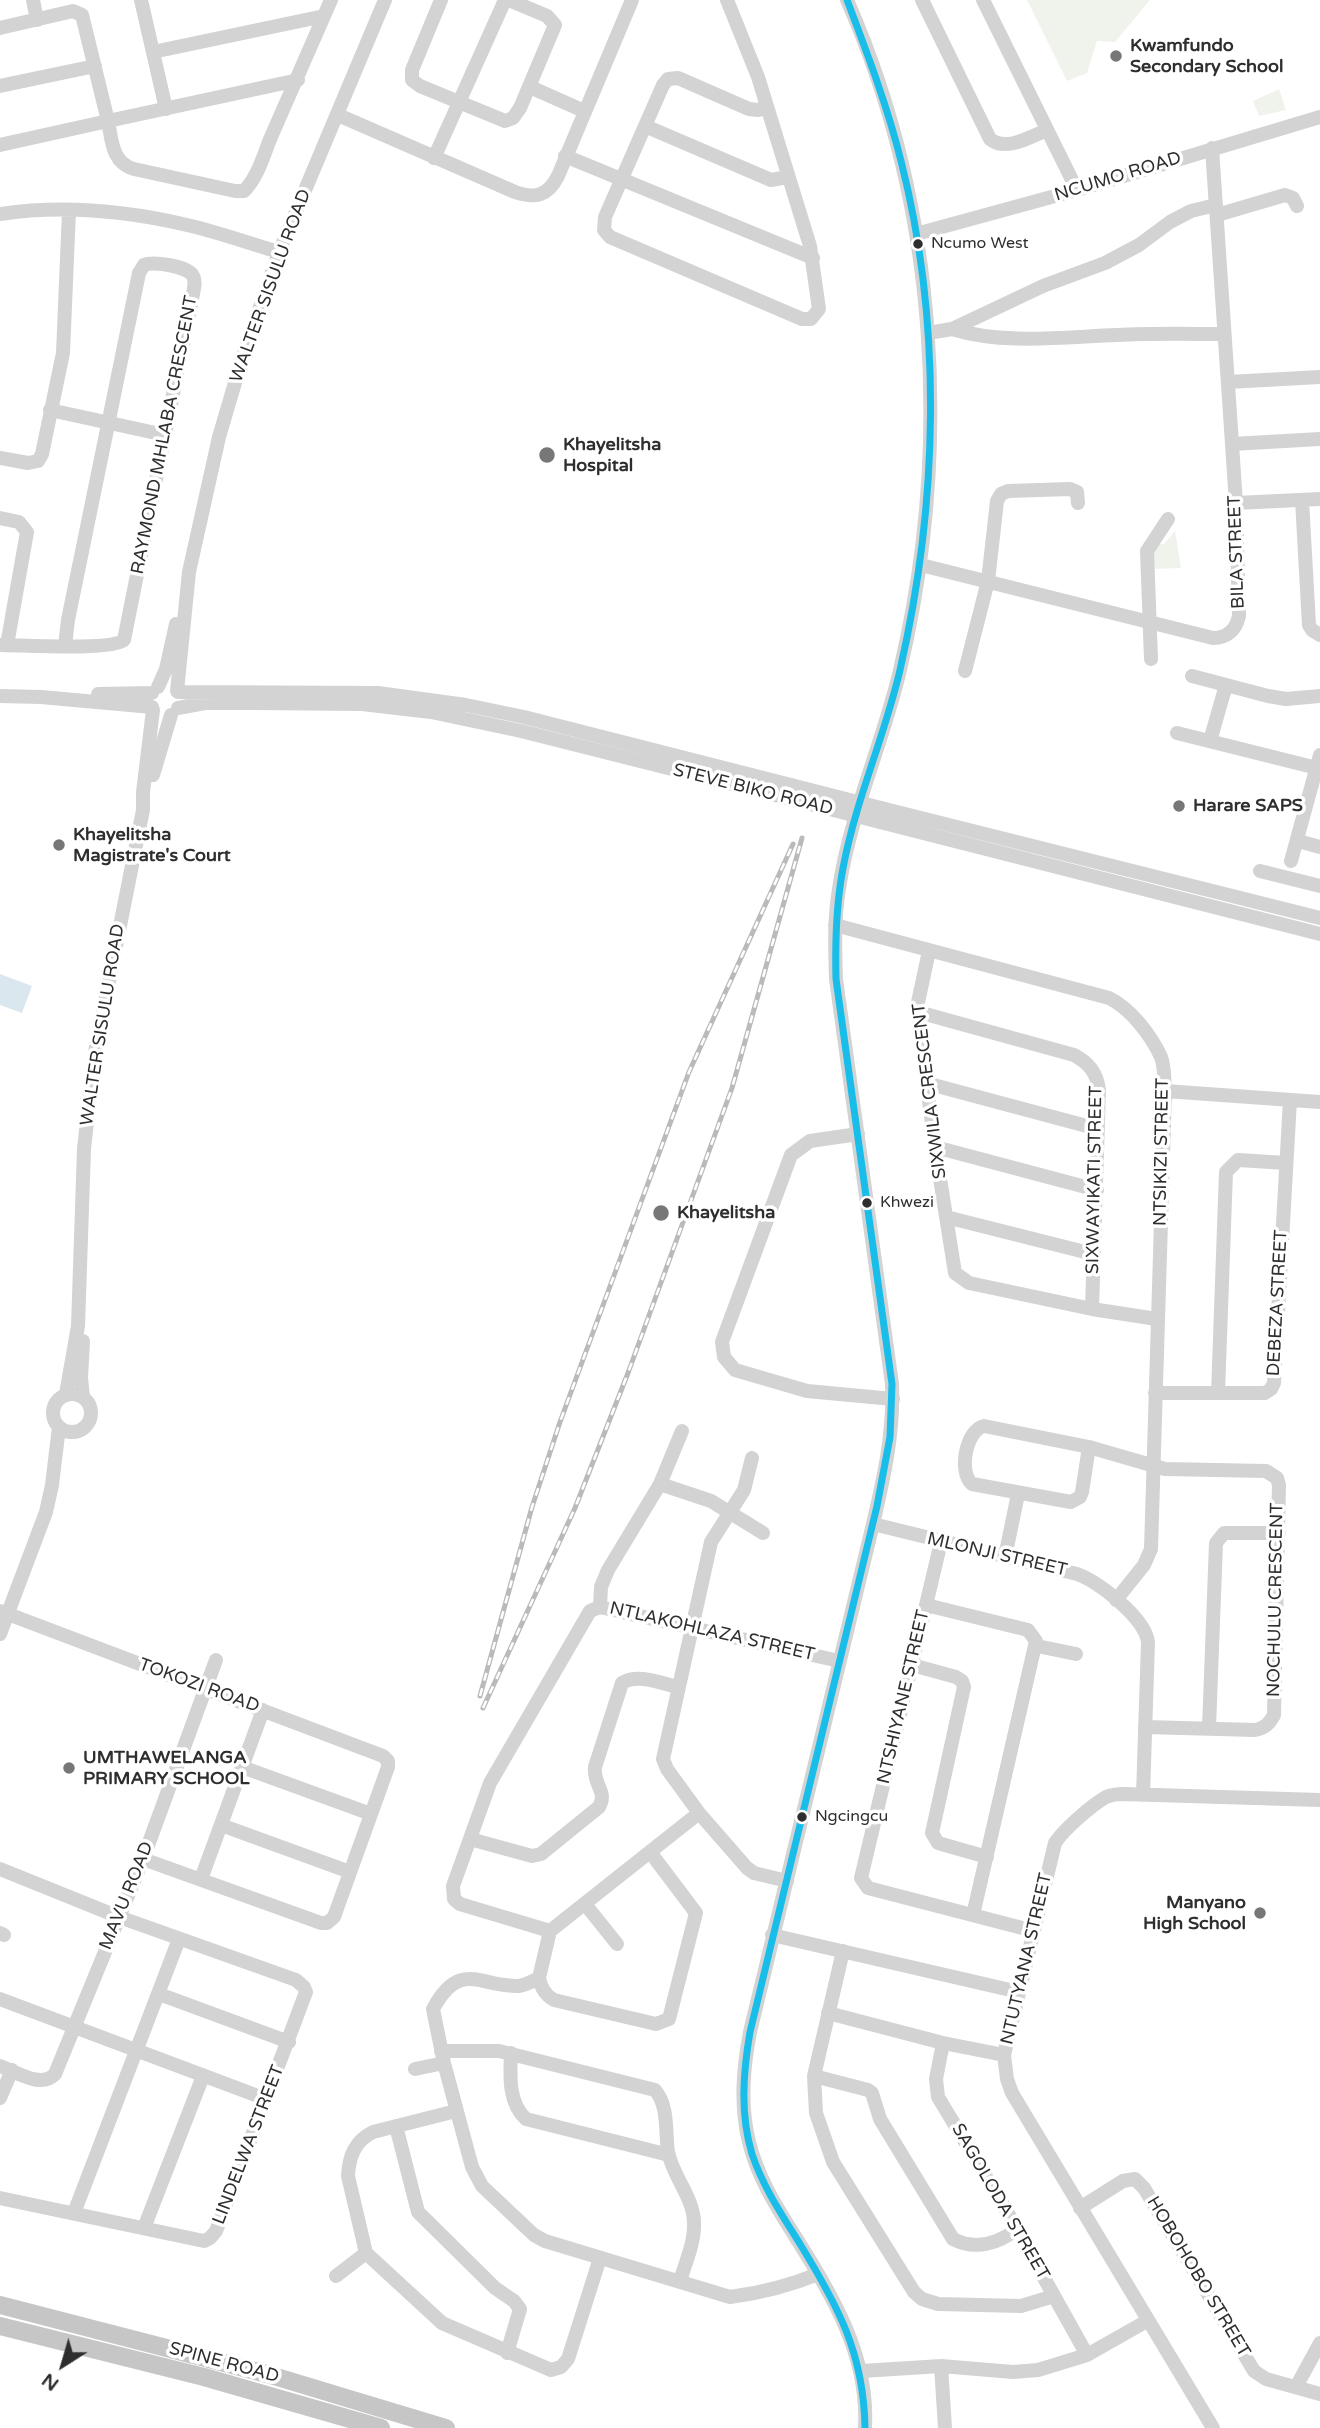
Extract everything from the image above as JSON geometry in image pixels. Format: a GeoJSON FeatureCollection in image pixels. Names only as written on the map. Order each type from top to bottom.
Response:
{"type":"FeatureCollection","features":[{"type":"Feature","properties":{"kind":"main road","name":"SPINE ROAD"},"geometry":{"type":"LineString","coordinates":[[0,2305],[267,2374],[446,2428]]}},
{"type":"Feature","properties":{"kind":"main road","name":"SPINE ROAD"},"geometry":{"type":"LineString","coordinates":[[0,2326],[204,2377],[381,2428]]}},
{"type":"Feature","properties":{"kind":"street"},"geometry":{"type":"LineString","coordinates":[[33,0],[37,20]]}},
{"type":"Feature","properties":{"kind":"street"},"geometry":{"type":"LineString","coordinates":[[141,0],[166,109]]}},
{"type":"Feature","properties":{"kind":"street"},"geometry":{"type":"LineString","coordinates":[[0,28],[73,11],[80,13],[84,18],[116,155],[122,165],[244,191],[254,176],[298,80],[331,0]]}},
{"type":"Feature","properties":{"kind":"street","name":"WALTER SISULU ROAD"},"geometry":{"type":"LineString","coordinates":[[143,810],[154,699],[169,660],[219,436],[242,359],[279,252],[385,0]]}},
{"type":"Feature","properties":{"kind":"street"},"geometry":{"type":"LineString","coordinates":[[434,158],[460,102],[507,0],[547,16],[555,25],[516,116],[509,121],[498,119],[460,102],[420,86],[412,80],[411,75],[441,0]]}},
{"type":"Feature","properties":{"kind":"street"},"geometry":{"type":"LineString","coordinates":[[338,115],[515,192],[536,197],[554,184],[632,0]]}},
{"type":"Feature","properties":{"kind":"street"},"geometry":{"type":"LineString","coordinates":[[727,0],[746,43],[767,107],[813,258],[820,309],[811,319],[802,319],[610,237],[604,230],[603,224],[665,82],[672,77],[678,78],[749,109],[767,107]]}},
{"type":"Feature","properties":{"kind":"street"},"geometry":{"type":"LineString","coordinates":[[847,0],[888,114],[906,182],[916,234],[928,333],[931,406],[930,457],[920,565],[895,689],[842,869],[835,925],[836,979],[893,1399],[889,1453],[772,1935],[742,2082],[749,2143],[761,2177],[851,2335],[862,2371],[866,2428]]}},
{"type":"Feature","properties":{"kind":"street"},"geometry":{"type":"LineString","coordinates":[[922,0],[990,139],[1006,145],[1047,130]]}},
{"type":"Feature","properties":{"kind":"street"},"geometry":{"type":"LineString","coordinates":[[983,0],[1077,190]]}},
{"type":"Feature","properties":{"kind":"street"},"geometry":{"type":"LineString","coordinates":[[153,52],[324,16]]}},
{"type":"Feature","properties":{"kind":"street"},"geometry":{"type":"LineString","coordinates":[[0,86],[95,66]]}},
{"type":"Feature","properties":{"kind":"street"},"geometry":{"type":"LineString","coordinates":[[0,145],[298,80]]}},
{"type":"Feature","properties":{"kind":"street"},"geometry":{"type":"LineString","coordinates":[[530,87],[584,111]]}},
{"type":"Feature","properties":{"kind":"street","name":"NCUMO ROAD"},"geometry":{"type":"LineString","coordinates":[[916,234],[1077,190],[1320,117]]}},
{"type":"Feature","properties":{"kind":"street"},"geometry":{"type":"LineString","coordinates":[[645,126],[771,180],[788,177]]}},
{"type":"Feature","properties":{"kind":"street","name":"BILA STREET"},"geometry":{"type":"LineString","coordinates":[[920,565],[1213,638],[1225,636],[1235,628],[1240,616],[1236,503],[1212,149]]}},
{"type":"Feature","properties":{"kind":"street"},"geometry":{"type":"LineString","coordinates":[[565,156],[813,258]]}},
{"type":"Feature","properties":{"kind":"street"},"geometry":{"type":"LineString","coordinates":[[928,333],[952,329],[1043,286],[1105,263],[1139,245],[1170,222],[1191,211],[1217,210],[1285,195],[1293,198],[1297,206]]}},
{"type":"Feature","properties":{"kind":"street"},"geometry":{"type":"LineString","coordinates":[[0,214],[69,211],[142,217],[186,225],[279,252]]}},
{"type":"Feature","properties":{"kind":"street"},"geometry":{"type":"LineString","coordinates":[[0,458],[28,463],[38,461],[43,454],[63,353],[69,211]]}},
{"type":"Feature","properties":{"kind":"street","name":"RAYMOND MHLABA CRESCENT"},"geometry":{"type":"LineString","coordinates":[[3,645],[65,646],[115,645],[124,640],[194,286],[192,274],[172,267],[147,263],[139,272],[68,620],[65,646]]}},
{"type":"Feature","properties":{"kind":"street"},"geometry":{"type":"LineString","coordinates":[[952,329],[977,337],[1224,334]]}},
{"type":"Feature","properties":{"kind":"street"},"geometry":{"type":"LineString","coordinates":[[1228,382],[1320,377]]}},
{"type":"Feature","properties":{"kind":"street"},"geometry":{"type":"LineString","coordinates":[[50,410],[165,435]]}},
{"type":"Feature","properties":{"kind":"street"},"geometry":{"type":"LineString","coordinates":[[1232,444],[1320,439]]}},
{"type":"Feature","properties":{"kind":"street"},"geometry":{"type":"LineString","coordinates":[[965,671],[988,581],[997,501],[1001,494],[1008,491],[1070,489],[1077,492],[1077,503]]}},
{"type":"Feature","properties":{"kind":"street"},"geometry":{"type":"LineString","coordinates":[[1236,503],[1320,499]]}},
{"type":"Feature","properties":{"kind":"street"},"geometry":{"type":"LineString","coordinates":[[1302,500],[1309,625],[1311,630],[1320,635]]}},
{"type":"Feature","properties":{"kind":"street"},"geometry":{"type":"LineString","coordinates":[[0,518],[19,522],[27,531],[3,645]]}},
{"type":"Feature","properties":{"kind":"street"},"geometry":{"type":"LineString","coordinates":[[1151,659],[1147,551],[1168,519]]}},
{"type":"Feature","properties":{"kind":"street","name":"WALTER SISULU ROAD"},"geometry":{"type":"LineString","coordinates":[[177,692],[188,582]]}},
{"type":"Feature","properties":{"kind":"street"},"geometry":{"type":"LineString","coordinates":[[1192,676],[1286,699],[1320,696]]}},
{"type":"Feature","properties":{"kind":"street"},"geometry":{"type":"LineString","coordinates":[[1210,741],[1226,685]]}},
{"type":"Feature","properties":{"kind":"street"},"geometry":{"type":"LineString","coordinates":[[0,696],[154,699],[170,686],[177,692],[180,701],[175,711],[162,715],[154,699]]}},
{"type":"Feature","properties":{"kind":"street","name":"STEVE BIKO ROAD"},"geometry":{"type":"LineString","coordinates":[[177,692],[378,693],[466,705],[524,718],[1320,934]]}},
{"type":"Feature","properties":{"kind":"street","name":"STEVE BIKO ROAD"},"geometry":{"type":"LineString","coordinates":[[175,711],[205,704],[254,703],[362,704],[431,712],[789,792]]}},
{"type":"Feature","properties":{"kind":"street","name":"WALTER SISULU ROAD"},"geometry":{"type":"LineString","coordinates":[[66,1395],[78,1326],[83,1161],[94,1057],[143,810],[175,711]]}},
{"type":"Feature","properties":{"kind":"street"},"geometry":{"type":"LineString","coordinates":[[1177,733],[1318,761],[1291,860]]}},
{"type":"Feature","properties":{"kind":"street","name":"STEVE BIKO ROAD"},"geometry":{"type":"LineString","coordinates":[[883,816],[1320,918]]}},
{"type":"Feature","properties":{"kind":"street"},"geometry":{"type":"LineString","coordinates":[[1298,841],[1320,846]]}},
{"type":"Feature","properties":{"kind":"street"},"geometry":{"type":"LineString","coordinates":[[1260,871],[1320,886]]}},
{"type":"Feature","properties":{"kind":"street","name":"NTSIKIZI STREET"},"geometry":{"type":"LineString","coordinates":[[835,925],[1109,998],[1134,1017],[1158,1053],[1163,1066],[1166,1091],[1151,1549],[1144,1565],[1116,1600]]}},
{"type":"Feature","properties":{"kind":"street","name":"SIXWILA CRESCENT"},"geometry":{"type":"LineString","coordinates":[[929,951],[917,1002],[926,1083],[954,1271],[962,1280],[1092,1309],[1157,1319]]}},
{"type":"Feature","properties":{"kind":"street","name":"SIXWAYIKATI STREET"},"geometry":{"type":"LineString","coordinates":[[918,1013],[1074,1055],[1093,1070],[1098,1079],[1098,1129],[1092,1309]]}},
{"type":"Feature","properties":{"kind":"street"},"geometry":{"type":"LineString","coordinates":[[926,1083],[1098,1129]]}},
{"type":"Feature","properties":{"kind":"street"},"geometry":{"type":"LineString","coordinates":[[1166,1091],[1320,1102]]}},
{"type":"Feature","properties":{"kind":"street","name":"DEBEZA STREET"},"geometry":{"type":"LineString","coordinates":[[1155,1393],[1265,1393],[1274,1383],[1290,1100]]}},
{"type":"Feature","properties":{"kind":"street"},"geometry":{"type":"LineString","coordinates":[[858,1134],[810,1141],[791,1155],[722,1342],[724,1357],[736,1370],[807,1391],[893,1399]]}},
{"type":"Feature","properties":{"kind":"street"},"geometry":{"type":"LineString","coordinates":[[935,1147],[1097,1190]]}},
{"type":"Feature","properties":{"kind":"street"},"geometry":{"type":"LineString","coordinates":[[1218,1393],[1226,1172],[1238,1160],[1286,1163]]}},
{"type":"Feature","properties":{"kind":"street"},"geometry":{"type":"LineString","coordinates":[[946,1217],[1093,1254]]}},
{"type":"Feature","properties":{"kind":"street","name":"WALTER SISULU ROAD"},"geometry":{"type":"LineString","coordinates":[[78,1326],[83,1340],[83,1397]]}},
{"type":"Feature","properties":{"kind":"street"},"geometry":{"type":"LineString","coordinates":[[66,1395],[83,1397],[89,1405],[91,1415],[85,1427],[67,1429],[54,1420],[53,1407],[66,1395]]}},
{"type":"Feature","properties":{"kind":"street"},"geometry":{"type":"LineString","coordinates":[[1089,1447],[1082,1492],[1075,1501],[1066,1503],[972,1484],[964,1466],[972,1435],[977,1428],[984,1426],[1089,1447],[1153,1466]]}},
{"type":"Feature","properties":{"kind":"street"},"geometry":{"type":"LineString","coordinates":[[0,1634],[4,1613],[34,1546],[67,1429]]}},
{"type":"Feature","properties":{"kind":"street"},"geometry":{"type":"LineString","coordinates":[[600,1607],[601,1587],[608,1570],[660,1484],[682,1431]]}},
{"type":"Feature","properties":{"kind":"street"},"geometry":{"type":"LineString","coordinates":[[752,1458],[744,1489],[711,1542],[663,1759],[667,1769],[699,1813],[747,1868],[754,1873],[787,1881]]}},
{"type":"Feature","properties":{"kind":"street","name":"NOCHULU CRESCENT"},"geometry":{"type":"LineString","coordinates":[[1145,1727],[1255,1730],[1266,1726],[1274,1715],[1279,1533],[1277,1478],[1272,1473],[1263,1471],[1165,1469],[1153,1466]]}},
{"type":"Feature","properties":{"kind":"street"},"geometry":{"type":"LineString","coordinates":[[660,1484],[711,1501],[763,1533]]}},
{"type":"Feature","properties":{"kind":"street"},"geometry":{"type":"LineString","coordinates":[[1005,1557],[1018,1494]]}},
{"type":"Feature","properties":{"kind":"street","name":"MLONJI STREET"},"geometry":{"type":"LineString","coordinates":[[873,1524],[1084,1576],[1139,1620],[1147,1637],[1143,1795]]}},
{"type":"Feature","properties":{"kind":"street"},"geometry":{"type":"LineString","coordinates":[[1209,1728],[1216,1543],[1224,1533],[1279,1533]]}},
{"type":"Feature","properties":{"kind":"street","name":"NTSHIYANE STREET"},"geometry":{"type":"LineString","coordinates":[[941,1542],[861,1878],[868,1888],[1034,1931]]}},
{"type":"Feature","properties":{"kind":"street"},"geometry":{"type":"LineString","coordinates":[[926,1605],[1028,1630],[1034,1636],[1037,1646],[973,1915]]}},
{"type":"Feature","properties":{"kind":"street","name":"NTLAKOHLAZA STREET"},"geometry":{"type":"LineString","coordinates":[[550,1931],[460,1904],[454,1899],[453,1886],[484,1796],[590,1611],[600,1607],[839,1661]]}},
{"type":"Feature","properties":{"kind":"street","name":"TOKOZI ROAD"},"geometry":{"type":"LineString","coordinates":[[4,1613],[383,1756],[388,1761],[388,1767],[371,1814]]}},
{"type":"Feature","properties":{"kind":"street"},"geometry":{"type":"LineString","coordinates":[[1037,1646],[1076,1654]]}},
{"type":"Feature","properties":{"kind":"street","name":"MAVU ROAD"},"geometry":{"type":"LineString","coordinates":[[6,2068],[40,2081],[50,2079],[55,2074],[143,1859],[216,1660]]}},
{"type":"Feature","properties":{"kind":"street"},"geometry":{"type":"LineString","coordinates":[[912,1665],[956,1677],[962,1681],[964,1687],[932,1833],[934,1839],[938,1843],[987,1857]]}},
{"type":"Feature","properties":{"kind":"street"},"geometry":{"type":"LineString","coordinates":[[470,1839],[532,1856],[541,1854],[602,1802],[603,1795],[594,1777],[622,1683],[630,1679],[643,1679],[677,1687]]}},
{"type":"Feature","properties":{"kind":"street"},"geometry":{"type":"LineString","coordinates":[[201,1880],[263,1710]]}},
{"type":"Feature","properties":{"kind":"street"},"geometry":{"type":"LineString","coordinates":[[143,1859],[321,1923],[327,1923],[334,1917],[371,1814],[242,1767]]}},
{"type":"Feature","properties":{"kind":"street","name":"NTUTYANA STREET"},"geometry":{"type":"LineString","coordinates":[[1213,2428],[1012,2093],[1004,2055],[1055,1843],[1108,1796],[1123,1794],[1320,1800]]}},
{"type":"Feature","properties":{"kind":"street"},"geometry":{"type":"LineString","coordinates":[[650,1852],[696,1913],[669,2019],[656,2024],[554,2000],[543,1991],[539,1978],[550,1931],[699,1813]]}},
{"type":"Feature","properties":{"kind":"street"},"geometry":{"type":"LineString","coordinates":[[221,1825],[350,1872]]}},
{"type":"Feature","properties":{"kind":"street"},"geometry":{"type":"LineString","coordinates":[[0,1869],[179,1939],[74,2214]]}},
{"type":"Feature","properties":{"kind":"street"},"geometry":{"type":"LineString","coordinates":[[585,1904],[617,1944]]}},
{"type":"Feature","properties":{"kind":"street"},"geometry":{"type":"LineString","coordinates":[[772,1935],[1019,1992]]}},
{"type":"Feature","properties":{"kind":"street","name":"LINDELWA STREET"},"geometry":{"type":"LineString","coordinates":[[144,2228],[204,2241],[216,2231],[306,1997],[304,1987],[296,1980],[179,1939]]}},
{"type":"Feature","properties":{"kind":"street"},"geometry":{"type":"LineString","coordinates":[[843,1951],[814,2076],[816,2113],[833,2162],[914,2291],[922,2299],[937,2304],[1021,2306],[1054,2296]]}},
{"type":"Feature","properties":{"kind":"street"},"geometry":{"type":"LineString","coordinates":[[539,1978],[520,1986],[477,1978],[463,1980],[440,1996],[433,2009],[456,2111],[472,2167],[482,2186],[534,2235],[545,2241],[730,2297],[793,2284],[818,2274]]}},
{"type":"Feature","properties":{"kind":"street"},"geometry":{"type":"LineString","coordinates":[[159,1994],[289,2042]]}},
{"type":"Feature","properties":{"kind":"street"},"geometry":{"type":"LineString","coordinates":[[0,1999],[266,2099]]}},
{"type":"Feature","properties":{"kind":"street"},"geometry":{"type":"LineString","coordinates":[[828,2013],[943,2043],[1004,2055]]}},
{"type":"Feature","properties":{"kind":"street","name":"SAGOLODA STREET"},"geometry":{"type":"LineString","coordinates":[[943,2043],[936,2079],[938,2097],[1087,2355]]}},
{"type":"Feature","properties":{"kind":"street"},"geometry":{"type":"LineString","coordinates":[[415,2069],[466,2049],[511,2053],[655,2090],[662,2098],[669,2155],[693,2210],[695,2222],[680,2281]]}},
{"type":"Feature","properties":{"kind":"street"},"geometry":{"type":"LineString","coordinates":[[511,2053],[510,2083],[518,2112],[526,2119],[669,2155]]}},
{"type":"Feature","properties":{"kind":"street"},"geometry":{"type":"LineString","coordinates":[[0,2098],[6,2068]]}},
{"type":"Feature","properties":{"kind":"street"},"geometry":{"type":"LineString","coordinates":[[0,2198],[144,2228],[203,2076]]}},
{"type":"Feature","properties":{"kind":"street"},"geometry":{"type":"LineString","coordinates":[[814,2076],[872,2093],[880,2119],[953,2239],[967,2244],[994,2244],[1017,2230]]}},
{"type":"Feature","properties":{"kind":"street"},"geometry":{"type":"LineString","coordinates":[[456,2111],[363,2137],[354,2149],[348,2163],[348,2176],[366,2253],[442,2323],[551,2370],[565,2363],[600,2258]]}},
{"type":"Feature","properties":{"kind":"street"},"geometry":{"type":"LineString","coordinates":[[396,2126],[418,2212],[520,2309],[507,2353]]}},
{"type":"Feature","properties":{"kind":"street","name":"HOBOHOBO STREET"},"geometry":{"type":"LineString","coordinates":[[1080,2208],[1124,2181],[1135,2179],[1144,2188],[1254,2371],[1266,2379],[1320,2394]]}},
{"type":"Feature","properties":{"kind":"street"},"geometry":{"type":"LineString","coordinates":[[337,2276],[366,2253]]}},
{"type":"Feature","properties":{"kind":"street"},"geometry":{"type":"LineString","coordinates":[[862,2371],[941,2366],[1013,2372],[1038,2370],[1087,2355],[1147,2321]]}},
{"type":"Feature","properties":{"kind":"street"},"geometry":{"type":"LineString","coordinates":[[1296,2387],[1320,2343]]}},
{"type":"Feature","properties":{"kind":"street"},"geometry":{"type":"LineString","coordinates":[[941,2366],[947,2428]]}},
{"type":"Feature","properties":{"kind":"shaded area"},"geometry":{"type":"Polygon","coordinates":[[[1027,0],[1150,0],[1115,42],[1097,41],[1087,73],[1067,81],[1027,0]]]}},
{"type":"Feature","properties":{"kind":"shaded area"},"geometry":{"type":"Polygon","coordinates":[[[1279,89],[1286,110],[1259,116],[1253,101],[1279,89]]]}},
{"type":"Feature","properties":{"kind":"shaded area"},"geometry":{"type":"Polygon","coordinates":[[[1175,531],[1181,568],[1151,569],[1155,544],[1164,544],[1175,531]]]}},
{"type":"Feature","properties":{"kind":"shaded area"},"geometry":{"type":"Polygon","coordinates":[[[0,974],[32,986],[22,1013],[0,1005],[0,974]]]}},
{"type":"Feature","properties":{"kind":"railway"},"geometry":{"type":"LineString","coordinates":[[483,1708],[575,1508],[628,1373],[732,1088],[802,838]]}},
{"type":"Feature","properties":{"kind":"railway"},"geometry":{"type":"LineString","coordinates":[[480,1696],[532,1507],[560,1422],[689,1072],[793,844]]}},
{"type":"Feature","properties":{"kind":"transit line"},"geometry":{"type":"LineString","coordinates":[[847,0],[883,99],[915,223],[924,287],[931,415],[928,480],[913,607],[894,694],[863,790],[844,863],[836,935],[836,979],[892,1384],[890,1437],[877,1506],[750,2032],[744,2093],[748,2139],[756,2166],[773,2200],[826,2288],[854,2354],[860,2377],[865,2428]]}},
{"type":"Feature","properties":{"kind":"place","name":"Kwamfundo Secondary School"},"geometry":{"type":"Point","coordinates":[1116,56]}},
{"type":"Feature","properties":{"kind":"place","name":"Ncumo West"},"geometry":{"type":"Point","coordinates":[918,244]}},
{"type":"Feature","properties":{"kind":"place","name":"Khayelitsha Hospital"},"geometry":{"type":"Point","coordinates":[547,455]}},
{"type":"Feature","properties":{"kind":"place","name":"Harare SAPS"},"geometry":{"type":"Point","coordinates":[1179,806]}},
{"type":"Feature","properties":{"kind":"place","name":"Khayelitsha Magistrate's Court"},"geometry":{"type":"Point","coordinates":[59,845]}},
{"type":"Feature","properties":{"kind":"place","name":"Khwezi"},"geometry":{"type":"Point","coordinates":[867,1203]}},
{"type":"Feature","properties":{"kind":"place","name":"Khayelitsha"},"geometry":{"type":"Point","coordinates":[661,1213]}},
{"type":"Feature","properties":{"kind":"place","name":"UMTHAWELANGA PRIMARY SCHOOL"},"geometry":{"type":"Point","coordinates":[69,1768]}},
{"type":"Feature","properties":{"kind":"place","name":"Ngcingcu"},"geometry":{"type":"Point","coordinates":[802,1817]}},
{"type":"Feature","properties":{"kind":"place","name":"Manyano High School"},"geometry":{"type":"Point","coordinates":[1260,1913]}}]}
